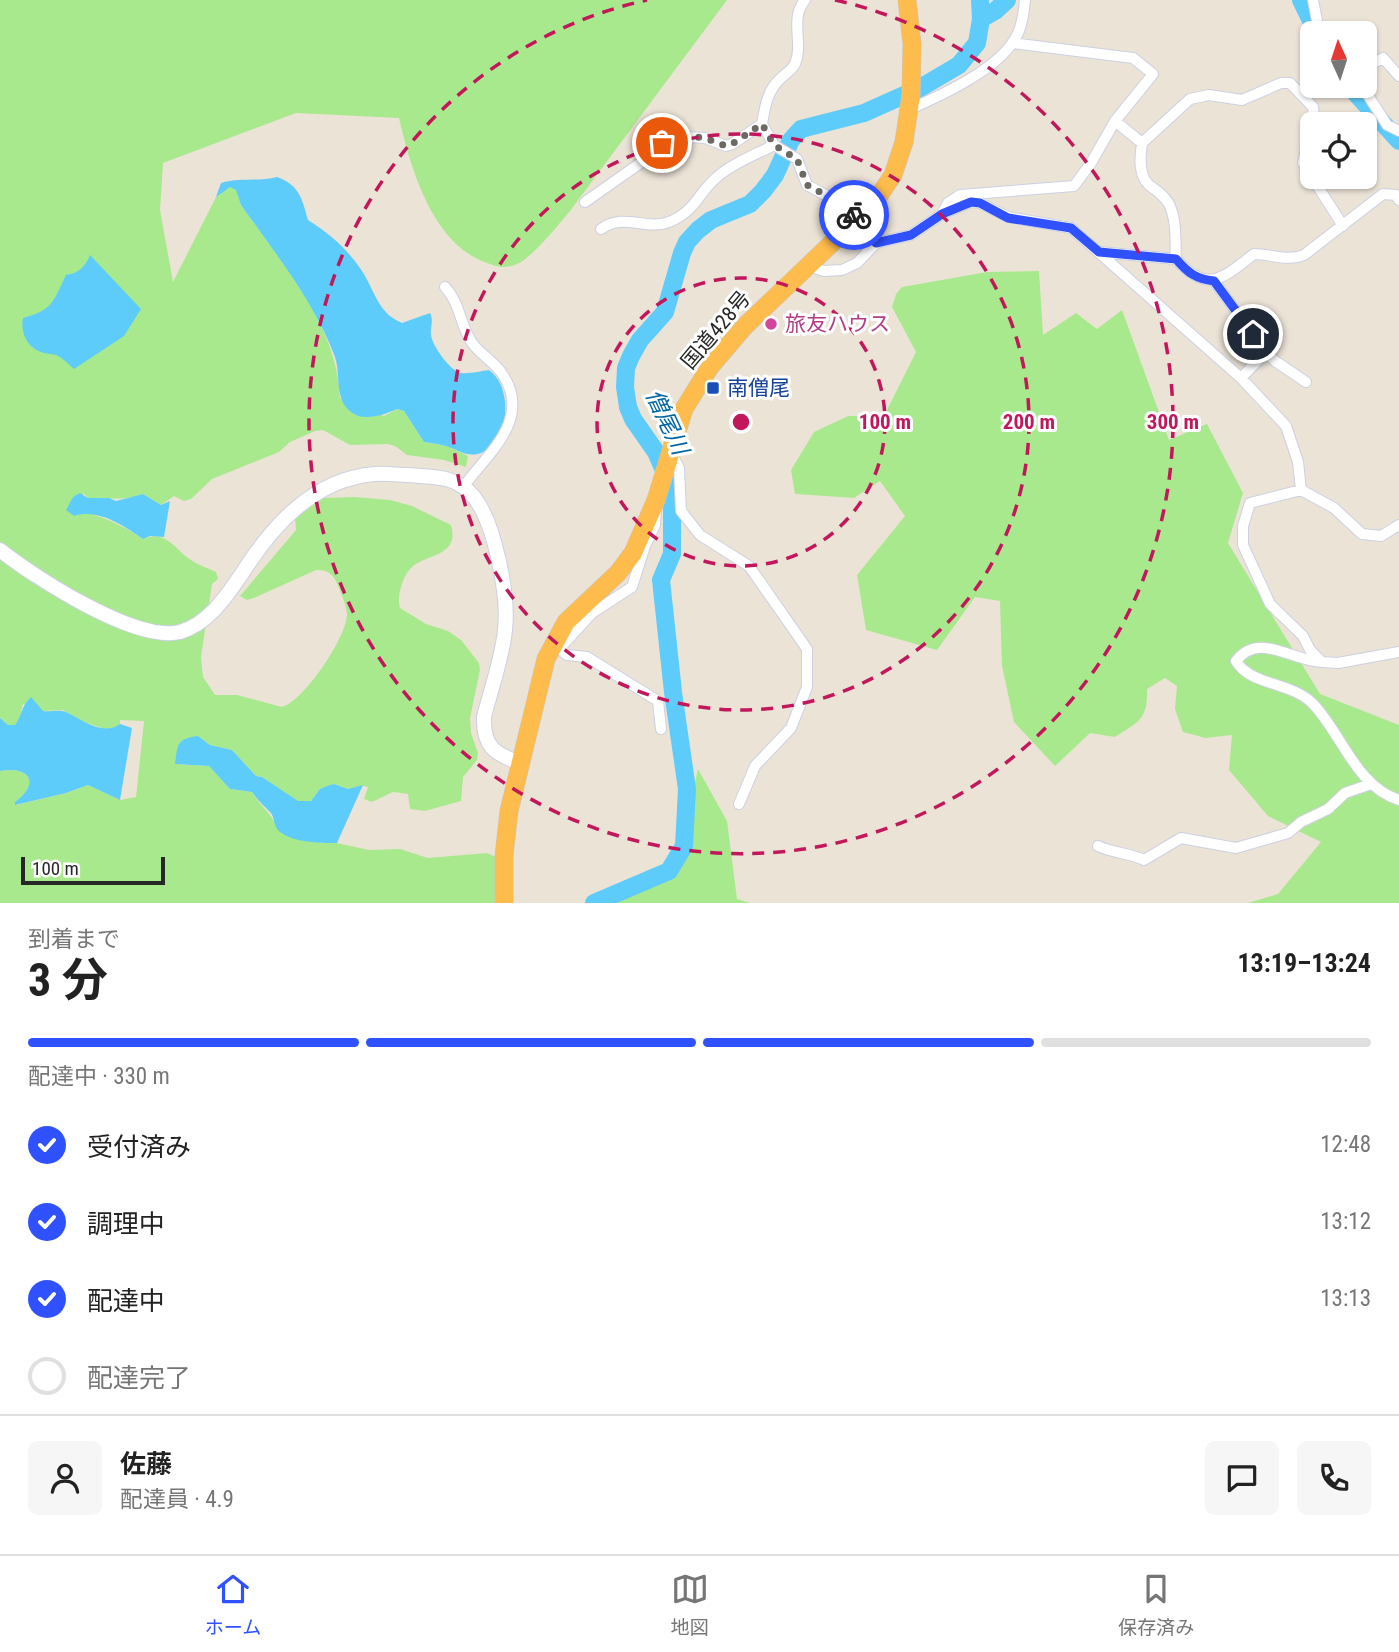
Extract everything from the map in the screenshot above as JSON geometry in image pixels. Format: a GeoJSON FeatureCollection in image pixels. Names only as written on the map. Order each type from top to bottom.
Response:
{"type":"FeatureCollection","features":[{"type":"Feature","properties":{"kind":"highway","name":"国道428号"},"geometry":{"type":"LineString","coordinates":[[504,903],[506,834],[520,763],[540,680],[566,622],[618,573],[633,553],[656,500],[684,409],[710,367],[745,326],[874,203],[893,175],[904,142],[911,94],[912,44],[907,0]]}},
{"type":"Feature","properties":{"kind":"street"},"geometry":{"type":"LineString","coordinates":[[805,0],[799,7],[797,16],[797,60],[794,67],[770,90],[762,124],[774,145],[797,159],[807,185],[833,199],[858,219],[876,243]]}},
{"type":"Feature","properties":{"kind":"street"},"geometry":{"type":"LineString","coordinates":[[911,94],[940,96],[982,70],[1003,53],[1017,37],[1024,0]]}},
{"type":"Feature","properties":{"kind":"street"},"geometry":{"type":"LineString","coordinates":[[1313,0],[1317,21]]}},
{"type":"Feature","properties":{"kind":"street"},"geometry":{"type":"LineString","coordinates":[[942,214],[948,203],[960,195],[1074,186],[1091,163],[1115,121],[1153,74],[1133,58],[1012,43]]}},
{"type":"Feature","properties":{"kind":"street"},"geometry":{"type":"LineString","coordinates":[[1377,61],[1383,58],[1399,76]]}},
{"type":"Feature","properties":{"kind":"street"},"geometry":{"type":"LineString","coordinates":[[1343,226],[1303,163],[1314,116],[1313,107],[1290,83],[1281,83],[1242,100],[1209,95],[1189,99],[1142,143],[1144,179],[1161,192],[1170,206],[1176,259],[1188,273],[1199,279],[1214,281],[1254,254],[1296,259],[1343,226],[1383,194],[1396,195],[1399,200]]}},
{"type":"Feature","properties":{"kind":"street"},"geometry":{"type":"LineString","coordinates":[[1370,98],[1387,125],[1399,131]]}},
{"type":"Feature","properties":{"kind":"street"},"geometry":{"type":"LineString","coordinates":[[1115,121],[1142,143]]}},
{"type":"Feature","properties":{"kind":"street"},"geometry":{"type":"LineString","coordinates":[[585,202],[649,157],[662,143],[686,136],[705,138],[726,146],[762,124]]}},
{"type":"Feature","properties":{"kind":"street"},"geometry":{"type":"LineString","coordinates":[[601,229],[619,220],[657,225],[671,221],[693,207],[719,175],[774,145]]}},
{"type":"Feature","properties":{"kind":"street"},"geometry":{"type":"LineString","coordinates":[[808,266],[824,271],[842,270],[857,263],[876,243],[911,235],[942,214],[971,202],[980,203],[1008,218],[1071,228],[1241,378],[1286,426],[1297,462],[1301,490]]}},
{"type":"Feature","properties":{"kind":"street"},"geometry":{"type":"LineString","coordinates":[[1099,252],[1176,259]]}},
{"type":"Feature","properties":{"kind":"street"},"geometry":{"type":"LineString","coordinates":[[1214,281],[1266,352],[1306,382]]}},
{"type":"Feature","properties":{"kind":"street"},"geometry":{"type":"LineString","coordinates":[[445,287],[456,302],[467,334],[474,345],[504,375],[510,388],[511,418],[506,433],[464,486]]}},
{"type":"Feature","properties":{"kind":"street"},"geometry":{"type":"LineString","coordinates":[[1241,378],[1266,352]]}},
{"type":"Feature","properties":{"kind":"street"},"geometry":{"type":"LineString","coordinates":[[670,455],[679,468],[681,511],[700,534],[749,566],[807,649],[807,687],[791,728],[755,766],[739,804]]}},
{"type":"Feature","properties":{"kind":"street"},"geometry":{"type":"LineString","coordinates":[[0,550],[44,581],[130,625],[161,633],[180,632],[211,613],[229,592],[262,542],[281,521],[313,494],[343,480],[376,474],[458,481],[481,505],[493,533],[506,613],[505,632],[484,717],[486,740],[501,757],[520,763]]}},
{"type":"Feature","properties":{"kind":"street"},"geometry":{"type":"LineString","coordinates":[[1322,662],[1310,650],[1303,636],[1270,604],[1242,545],[1243,526],[1250,503],[1301,490],[1334,508],[1362,534],[1381,536],[1399,525]]}},
{"type":"Feature","properties":{"kind":"street"},"geometry":{"type":"LineString","coordinates":[[556,647],[567,655],[587,657],[658,701],[661,729]]}},
{"type":"Feature","properties":{"kind":"street"},"geometry":{"type":"LineString","coordinates":[[1399,652],[1338,663],[1289,656],[1273,648],[1257,647],[1244,651],[1236,662],[1246,674],[1288,687],[1313,703],[1371,784],[1389,797],[1399,800]]}},
{"type":"Feature","properties":{"kind":"street"},"geometry":{"type":"LineString","coordinates":[[1098,846],[1113,853],[1129,853],[1144,860],[1181,838],[1236,848],[1288,833],[1301,822],[1328,809],[1345,793],[1371,784]]}},
{"type":"Feature","properties":{"kind":"green space"},"geometry":{"type":"Polygon","coordinates":[[[0,0],[727,0],[570,211],[530,255],[512,266],[499,267],[482,261],[464,251],[449,237],[436,219],[417,179],[399,118],[296,113],[163,163],[160,210],[173,282],[216,197],[230,186],[237,190],[241,205],[290,272],[318,320],[337,371],[340,398],[384,416],[397,409],[404,411],[424,442],[447,446],[468,456],[466,467],[444,460],[407,455],[388,444],[350,445],[323,430],[290,442],[279,452],[212,479],[191,499],[184,501],[174,496],[161,505],[143,494],[110,499],[88,498],[83,493],[85,513],[115,523],[143,539],[164,538],[194,562],[216,572],[218,579],[212,584],[201,657],[203,677],[215,695],[237,695],[282,707],[301,693],[332,653],[347,615],[343,598],[333,577],[321,570],[254,598],[247,600],[240,596],[296,530],[295,518],[324,498],[390,500],[412,506],[451,525],[453,535],[447,549],[418,563],[408,572],[400,593],[400,608],[461,640],[479,663],[480,670],[470,718],[471,733],[478,753],[477,760],[463,777],[461,801],[425,811],[410,809],[408,794],[393,792],[372,802],[364,799],[368,787],[348,789],[334,784],[320,789],[311,801],[298,802],[262,777],[256,776],[232,750],[210,745],[198,736],[175,764],[209,766],[230,789],[252,792],[277,828],[322,843],[337,843],[369,850],[400,849],[428,858],[487,853],[496,857],[495,903],[0,903],[0,771],[18,771],[28,777],[28,788],[15,802],[16,805],[88,785],[120,800],[136,797],[144,721],[120,720],[120,724],[114,729],[107,730],[78,720],[63,710],[43,711],[23,704],[15,725],[8,725],[0,718],[0,0]]]}},
{"type":"Feature","properties":{"kind":"green space"},"geometry":{"type":"Polygon","coordinates":[[[1039,271],[1043,335],[1076,313],[1097,329],[1122,310],[1169,440],[1207,424],[1243,493],[1228,543],[1320,694],[1399,725],[1399,903],[1248,903],[1278,894],[1321,842],[1268,816],[1229,770],[1232,735],[1206,738],[1183,732],[1175,709],[1177,686],[1165,678],[1147,689],[1146,707],[1135,723],[1115,737],[1090,733],[1055,766],[1014,722],[1002,666],[1000,601],[975,597],[937,650],[866,630],[857,575],[905,516],[880,481],[854,498],[795,494],[791,470],[814,432],[848,416],[884,416],[916,352],[892,307],[896,294],[902,287],[987,272],[1039,271]]]}},
{"type":"Feature","properties":{"kind":"green space"},"geometry":{"type":"Polygon","coordinates":[[[698,769],[727,821],[737,899],[750,903],[610,903],[677,858],[698,769]]]}},
{"type":"Feature","properties":{"kind":"water"},"geometry":{"type":"Polygon","coordinates":[[[277,177],[295,188],[308,220],[337,241],[355,261],[387,313],[402,323],[430,313],[432,339],[452,368],[461,373],[489,370],[497,378],[505,400],[503,424],[499,436],[483,452],[473,455],[424,442],[404,411],[397,409],[380,415],[361,417],[346,407],[340,394],[335,357],[305,297],[241,205],[236,190],[230,187],[216,197],[221,183],[277,177]]]}},
{"type":"Feature","properties":{"kind":"water"},"geometry":{"type":"Polygon","coordinates":[[[90,255],[141,309],[124,336],[74,369],[58,356],[38,351],[26,340],[23,318],[41,312],[51,304],[66,275],[81,269],[90,255]]]}},
{"type":"Feature","properties":{"kind":"water"},"geometry":{"type":"Polygon","coordinates":[[[80,493],[88,498],[109,498],[116,501],[143,494],[161,505],[170,501],[164,537],[150,536],[143,539],[101,516],[74,516],[66,510],[73,497],[80,493]]]}},
{"type":"Feature","properties":{"kind":"water"},"geometry":{"type":"Polygon","coordinates":[[[31,697],[43,711],[64,711],[99,728],[113,728],[120,724],[132,728],[120,800],[88,785],[15,805],[30,782],[24,773],[0,771],[0,718],[8,725],[15,725],[31,697]]]}},
{"type":"Feature","properties":{"kind":"water"},"geometry":{"type":"Polygon","coordinates":[[[198,736],[210,745],[232,750],[256,776],[262,777],[298,801],[311,801],[320,789],[334,784],[348,789],[363,785],[337,843],[305,841],[282,834],[277,829],[271,813],[252,792],[230,789],[209,766],[175,764],[179,744],[198,736]]]}},
{"type":"Feature","properties":{"kind":"waterway","name":"僧尾川"},"geometry":{"type":"LineString","coordinates":[[594,903],[669,871],[684,846],[687,789],[661,580],[672,554],[672,489],[656,452],[628,407],[626,368],[631,356],[640,340],[665,312],[682,253],[687,242],[698,230],[711,220],[750,204],[775,175],[791,140],[801,129],[864,113],[920,88],[959,65],[977,43],[981,19],[980,0]]}},
{"type":"Feature","properties":{"kind":"waterway"},"geometry":{"type":"LineString","coordinates":[[981,19],[1007,0]]}},
{"type":"Feature","properties":{"kind":"waterway"},"geometry":{"type":"LineString","coordinates":[[1301,0],[1311,21]]}},
{"type":"Feature","properties":{"kind":"waterway"},"geometry":{"type":"LineString","coordinates":[[1360,98],[1399,141]]}},
{"type":"Feature","properties":{"kind":"way so far"},"geometry":{"type":"LineString","coordinates":[[662,143],[686,136],[705,138],[726,146],[762,124],[774,145],[797,159],[807,185],[833,199],[854,215]]}},
{"type":"Feature","properties":{"kind":"place","name":"旅友ハウス"},"geometry":{"type":"Point","coordinates":[771,324]}},
{"type":"Feature","properties":{"kind":"place","name":"南僧尾"},"geometry":{"type":"Point","coordinates":[713,388]}},
{"type":"Feature","properties":{"kind":"route"},"geometry":{"type":"LineString","coordinates":[[854,215],[876,243],[911,235],[942,214],[971,202],[980,203],[1008,218],[1071,228],[1099,252],[1176,259],[1188,273],[1199,279],[1214,281],[1253,334]]}}]}
